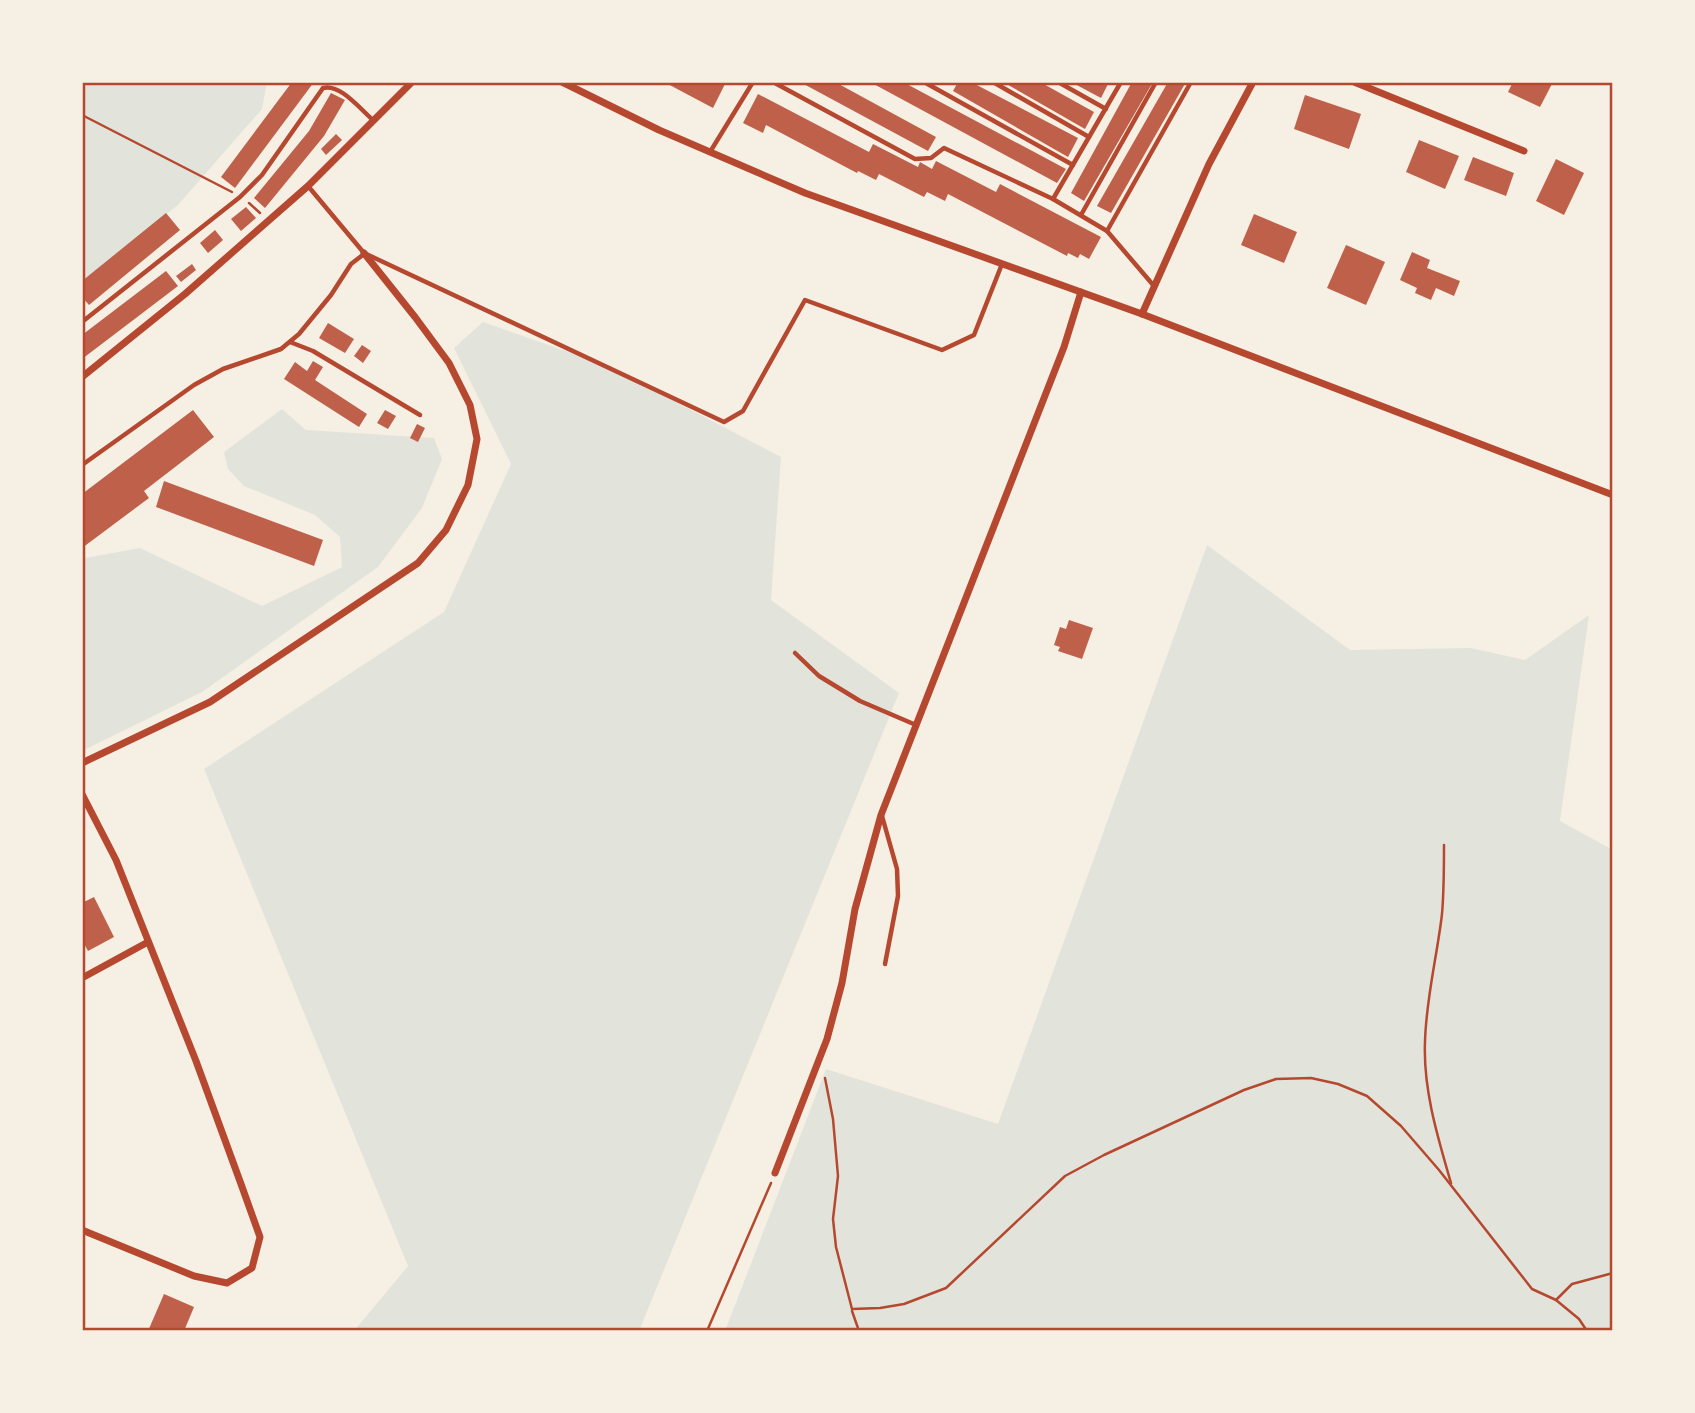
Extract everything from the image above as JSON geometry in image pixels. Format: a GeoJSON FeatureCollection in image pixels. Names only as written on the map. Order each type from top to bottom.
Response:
{"type":"FeatureCollection","features":[{"type":"Feature","properties":{"kind":"street"},"geometry":{"type":"LineString","coordinates":[[82,377],[176,302],[308,186],[412,82]]}},
{"type":"Feature","properties":{"kind":"street"},"geometry":{"type":"LineString","coordinates":[[562,82],[659,130],[805,193],[1142,314],[1613,495]]}},
{"type":"Feature","properties":{"kind":"street"},"geometry":{"type":"LineString","coordinates":[[1142,314],[1209,164],[1253,82]]}},
{"type":"Feature","properties":{"kind":"street"},"geometry":{"type":"LineString","coordinates":[[1354,82],[1524,150]]}},
{"type":"Feature","properties":{"kind":"street"},"geometry":{"type":"LineString","coordinates":[[82,763],[210,702],[418,563],[446,530],[468,485],[477,439],[470,405],[449,363],[364,253]]}},
{"type":"Feature","properties":{"kind":"street"},"geometry":{"type":"LineString","coordinates":[[775,1173],[820,1058],[842,983],[855,909],[881,816],[1064,347],[1081,292]]}},
{"type":"Feature","properties":{"kind":"street"},"geometry":{"type":"LineString","coordinates":[[82,794],[116,860],[196,1061],[260,1237],[252,1268],[227,1283],[194,1276],[82,1230]]}},
{"type":"Feature","properties":{"kind":"street"},"geometry":{"type":"LineString","coordinates":[[82,978],[148,942]]}},
{"type":"Feature","properties":{"kind":"lane"},"geometry":{"type":"LineString","coordinates":[[710,152],[753,82]]}},
{"type":"Feature","properties":{"kind":"lane"},"geometry":{"type":"LineString","coordinates":[[773,82],[915,159],[931,158],[943,148],[1053,198],[1107,231],[1155,287]]}},
{"type":"Feature","properties":{"kind":"lane"},"geometry":{"type":"LineString","coordinates":[[924,82],[934,85],[1073,165]]}},
{"type":"Feature","properties":{"kind":"lane"},"geometry":{"type":"LineString","coordinates":[[993,82],[1089,136]]}},
{"type":"Feature","properties":{"kind":"lane"},"geometry":{"type":"LineString","coordinates":[[1058,82],[1106,109]]}},
{"type":"Feature","properties":{"kind":"lane"},"geometry":{"type":"LineString","coordinates":[[1053,198],[1121,82]]}},
{"type":"Feature","properties":{"kind":"lane"},"geometry":{"type":"LineString","coordinates":[[1081,215],[1156,82]]}},
{"type":"Feature","properties":{"kind":"lane"},"geometry":{"type":"LineString","coordinates":[[1107,231],[1191,82]]}},
{"type":"Feature","properties":{"kind":"lane"},"geometry":{"type":"LineString","coordinates":[[82,322],[240,197],[262,175],[323,88],[329,86],[337,89],[373,120]]}},
{"type":"Feature","properties":{"kind":"lane"},"geometry":{"type":"LineString","coordinates":[[308,186],[364,253],[724,422],[743,411],[805,300],[942,350],[974,335],[1002,264]]}},
{"type":"Feature","properties":{"kind":"lane"},"geometry":{"type":"LineString","coordinates":[[82,466],[194,384],[223,369],[274,353],[290,342],[331,295],[351,264],[364,253]]}},
{"type":"Feature","properties":{"kind":"lane"},"geometry":{"type":"LineString","coordinates":[[290,342],[313,351],[420,415]]}},
{"type":"Feature","properties":{"kind":"lane"},"geometry":{"type":"LineString","coordinates":[[795,653],[819,676],[860,701],[917,725]]}},
{"type":"Feature","properties":{"kind":"lane"},"geometry":{"type":"LineString","coordinates":[[881,816],[897,869],[898,896],[885,964]]}},
{"type":"Feature","properties":{"kind":"path"},"geometry":{"type":"LineString","coordinates":[[82,116],[240,197],[268,220]]}},
{"type":"Feature","properties":{"kind":"path"},"geometry":{"type":"LineString","coordinates":[[1444,845],[1442,914],[1427,1000],[1424,1045],[1435,1126],[1452,1187]]}},
{"type":"Feature","properties":{"kind":"path"},"geometry":{"type":"LineString","coordinates":[[820,1058],[833,1119],[838,1176],[833,1219],[836,1247],[859,1331]]}},
{"type":"Feature","properties":{"kind":"path"},"geometry":{"type":"LineString","coordinates":[[852,1309],[904,1304],[946,1288],[1065,1176],[1104,1155],[1244,1090],[1276,1079],[1311,1078],[1338,1084],[1367,1096],[1401,1126],[1532,1290],[1556,1300],[1579,1319],[1587,1331]]}},
{"type":"Feature","properties":{"kind":"path"},"geometry":{"type":"LineString","coordinates":[[707,1331],[775,1173]]}},
{"type":"Feature","properties":{"kind":"path"},"geometry":{"type":"LineString","coordinates":[[1556,1300],[1572,1284],[1613,1273]]}},
{"type":"Feature","properties":{"kind":"shaded area"},"geometry":{"type":"Polygon","coordinates":[[[82,82],[267,82],[262,109],[178,205],[82,281],[82,82]]]}},
{"type":"Feature","properties":{"kind":"shaded area"},"geometry":{"type":"Polygon","coordinates":[[[483,322],[603,364],[781,457],[771,600],[899,693],[639,1331],[354,1331],[408,1266],[204,769],[444,612],[511,464],[454,348],[483,322]]]}},
{"type":"Feature","properties":{"kind":"shaded area"},"geometry":{"type":"Polygon","coordinates":[[[282,409],[306,430],[434,438],[442,459],[422,508],[378,567],[202,692],[82,751],[82,560],[140,548],[262,606],[342,567],[340,537],[315,515],[244,486],[228,469],[224,452],[282,409]]]}},
{"type":"Feature","properties":{"kind":"shaded area"},"geometry":{"type":"Polygon","coordinates":[[[1207,545],[1350,650],[1471,648],[1525,660],[1589,615],[1560,821],[1613,850],[1613,1331],[725,1331],[826,1069],[998,1124],[1207,545]]]}},
{"type":"Feature","properties":{"kind":"building"},"geometry":{"type":"Polygon","coordinates":[[[292,82],[314,82],[235,188],[221,177],[292,82]]]}},
{"type":"Feature","properties":{"kind":"building"},"geometry":{"type":"Polygon","coordinates":[[[664,82],[726,82],[713,108],[664,82]]]}},
{"type":"Feature","properties":{"kind":"building"},"geometry":{"type":"Polygon","coordinates":[[[800,82],[835,82],[936,137],[928,151],[800,82]]]}},
{"type":"Feature","properties":{"kind":"building"},"geometry":{"type":"Polygon","coordinates":[[[870,82],[903,82],[1066,169],[1057,183],[870,82]]]}},
{"type":"Feature","properties":{"kind":"building"},"geometry":{"type":"Polygon","coordinates":[[[958,82],[971,82],[1078,138],[1068,157],[953,91],[958,82]]]}},
{"type":"Feature","properties":{"kind":"building"},"geometry":{"type":"Polygon","coordinates":[[[1003,82],[1040,82],[1094,112],[1085,129],[1003,82]]]}},
{"type":"Feature","properties":{"kind":"building"},"geometry":{"type":"Polygon","coordinates":[[[1071,82],[1109,82],[1101,98],[1071,82]]]}},
{"type":"Feature","properties":{"kind":"building"},"geometry":{"type":"Polygon","coordinates":[[[1132,82],[1153,82],[1084,201],[1071,193],[1132,82]]]}},
{"type":"Feature","properties":{"kind":"building"},"geometry":{"type":"Polygon","coordinates":[[[1168,82],[1186,82],[1111,213],[1097,206],[1168,82]]]}},
{"type":"Feature","properties":{"kind":"building"},"geometry":{"type":"Polygon","coordinates":[[[1513,82],[1553,82],[1540,107],[1508,92],[1513,82]]]}},
{"type":"Feature","properties":{"kind":"building"},"geometry":{"type":"Polygon","coordinates":[[[331,93],[345,100],[324,136],[265,208],[254,198],[309,131],[331,93]]]}},
{"type":"Feature","properties":{"kind":"building"},"geometry":{"type":"Polygon","coordinates":[[[758,94],[869,152],[873,144],[918,167],[920,162],[932,169],[936,161],[996,192],[1000,184],[1101,237],[1089,259],[1080,254],[1078,258],[1068,253],[1067,256],[948,194],[945,201],[927,192],[924,197],[879,174],[876,180],[858,171],[857,173],[766,125],[763,133],[743,123],[758,94]]]}},
{"type":"Feature","properties":{"kind":"building"},"geometry":{"type":"Polygon","coordinates":[[[1305,95],[1361,114],[1349,149],[1294,129],[1305,95]]]}},
{"type":"Feature","properties":{"kind":"building"},"geometry":{"type":"Polygon","coordinates":[[[336,134],[342,140],[326,155],[321,149],[336,134]]]}},
{"type":"Feature","properties":{"kind":"building"},"geometry":{"type":"Polygon","coordinates":[[[1419,140],[1459,156],[1445,189],[1406,172],[1419,140]]]}},
{"type":"Feature","properties":{"kind":"building"},"geometry":{"type":"Polygon","coordinates":[[[1473,157],[1514,173],[1506,196],[1464,180],[1473,157]]]}},
{"type":"Feature","properties":{"kind":"building"},"geometry":{"type":"Polygon","coordinates":[[[1556,159],[1584,173],[1564,215],[1536,201],[1556,159]]]}},
{"type":"Feature","properties":{"kind":"building"},"geometry":{"type":"Polygon","coordinates":[[[246,207],[256,218],[241,231],[231,219],[246,207]]]}},
{"type":"Feature","properties":{"kind":"building"},"geometry":{"type":"Polygon","coordinates":[[[166,213],[180,230],[89,305],[82,297],[82,281],[166,213]]]}},
{"type":"Feature","properties":{"kind":"building"},"geometry":{"type":"Polygon","coordinates":[[[1254,214],[1297,232],[1284,263],[1241,245],[1254,214]]]}},
{"type":"Feature","properties":{"kind":"building"},"geometry":{"type":"Polygon","coordinates":[[[215,230],[223,240],[208,253],[200,243],[215,230]]]}},
{"type":"Feature","properties":{"kind":"building"},"geometry":{"type":"Polygon","coordinates":[[[1346,245],[1385,262],[1366,305],[1327,288],[1346,245]]]}},
{"type":"Feature","properties":{"kind":"building"},"geometry":{"type":"Polygon","coordinates":[[[1412,252],[1430,260],[1427,268],[1460,281],[1454,296],[1436,288],[1431,300],[1415,293],[1417,288],[1400,280],[1412,252]]]}},
{"type":"Feature","properties":{"kind":"building"},"geometry":{"type":"Polygon","coordinates":[[[192,264],[196,270],[181,282],[176,276],[192,264]]]}},
{"type":"Feature","properties":{"kind":"building"},"geometry":{"type":"Polygon","coordinates":[[[166,271],[178,286],[82,359],[82,335],[166,271]]]}},
{"type":"Feature","properties":{"kind":"building"},"geometry":{"type":"Polygon","coordinates":[[[328,323],[354,339],[345,353],[319,338],[328,323]]]}},
{"type":"Feature","properties":{"kind":"building"},"geometry":{"type":"Polygon","coordinates":[[[362,345],[371,351],[363,363],[354,356],[362,345]]]}},
{"type":"Feature","properties":{"kind":"building"},"geometry":{"type":"Polygon","coordinates":[[[313,361],[323,367],[315,380],[367,414],[359,427],[284,379],[295,362],[307,371],[313,361]]]}},
{"type":"Feature","properties":{"kind":"building"},"geometry":{"type":"Polygon","coordinates":[[[193,410],[214,437],[144,491],[149,498],[82,548],[82,494],[193,410]]]}},
{"type":"Feature","properties":{"kind":"building"},"geometry":{"type":"Polygon","coordinates":[[[385,410],[396,416],[388,429],[377,423],[385,410]]]}},
{"type":"Feature","properties":{"kind":"building"},"geometry":{"type":"Polygon","coordinates":[[[417,424],[425,428],[418,442],[410,438],[417,424]]]}},
{"type":"Feature","properties":{"kind":"building"},"geometry":{"type":"Polygon","coordinates":[[[164,481],[323,540],[314,566],[156,507],[164,481]]]}},
{"type":"Feature","properties":{"kind":"building"},"geometry":{"type":"Polygon","coordinates":[[[1069,620],[1093,628],[1082,659],[1058,651],[1060,647],[1054,645],[1060,627],[1066,629],[1069,620]]]}},
{"type":"Feature","properties":{"kind":"building"},"geometry":{"type":"Polygon","coordinates":[[[94,897],[114,937],[88,951],[82,940],[82,903],[94,897]]]}},
{"type":"Feature","properties":{"kind":"building"},"geometry":{"type":"Polygon","coordinates":[[[164,1294],[194,1307],[184,1331],[148,1331],[164,1294]]]}}]}
